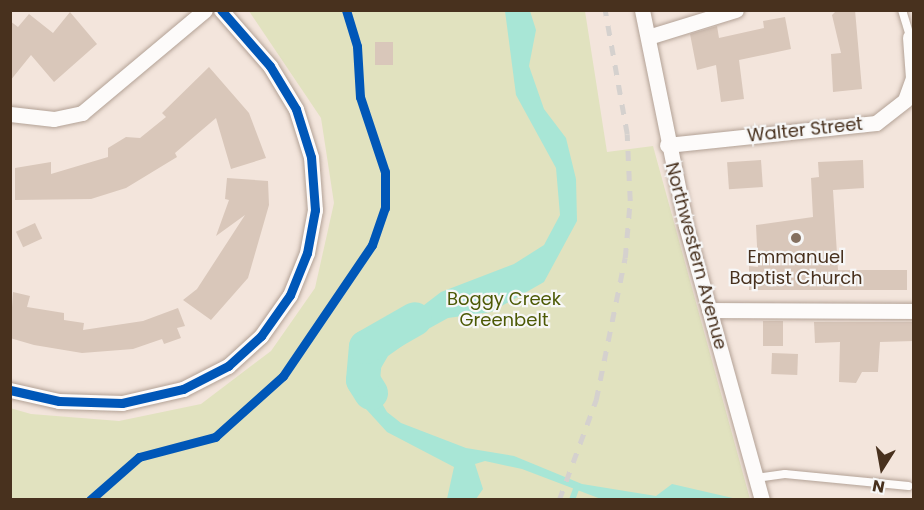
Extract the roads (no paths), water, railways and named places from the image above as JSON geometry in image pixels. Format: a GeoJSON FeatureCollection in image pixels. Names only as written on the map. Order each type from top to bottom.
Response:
{"type":"FeatureCollection","features":[{"type":"Feature","properties":{"kind":"street"},"geometry":{"type":"LineString","coordinates":[[10,114],[54,119],[82,113],[107,97],[205,10]]}},
{"type":"Feature","properties":{"kind":"street"},"geometry":{"type":"LineString","coordinates":[[10,390],[59,401],[122,403],[183,389],[228,366],[261,336],[290,295],[307,253],[315,210],[311,157],[291,100],[270,66],[221,10]]}},
{"type":"Feature","properties":{"kind":"street","name":"Northwestern Avenue"},"geometry":{"type":"LineString","coordinates":[[642,10],[667,145],[709,310],[762,500]]}},
{"type":"Feature","properties":{"kind":"street"},"geometry":{"type":"LineString","coordinates":[[648,37],[736,10]]}},
{"type":"Feature","properties":{"kind":"street","name":"Walter Street"},"geometry":{"type":"LineString","coordinates":[[667,145],[876,123],[905,100],[913,78],[910,37]]}},
{"type":"Feature","properties":{"kind":"street"},"geometry":{"type":"LineString","coordinates":[[709,310],[914,311]]}},
{"type":"Feature","properties":{"kind":"lane"},"geometry":{"type":"LineString","coordinates":[[902,10],[910,37]]}},
{"type":"Feature","properties":{"kind":"lane"},"geometry":{"type":"LineString","coordinates":[[756,477],[785,474],[908,486]]}},
{"type":"Feature","properties":{"kind":"water"},"geometry":{"type":"Polygon","coordinates":[[[505,11],[530,11],[536,30],[529,66],[544,109],[566,138],[576,179],[577,221],[544,282],[491,312],[448,318],[419,334],[388,356],[371,385],[387,412],[401,423],[466,448],[514,456],[582,484],[656,496],[672,484],[737,499],[601,499],[522,469],[485,461],[475,464],[483,489],[476,499],[447,499],[454,467],[387,432],[366,409],[354,374],[359,355],[441,292],[514,264],[544,245],[560,215],[556,168],[516,95],[505,11]]]}},
{"type":"Feature","properties":{"kind":"waterway"},"geometry":{"type":"LineString","coordinates":[[371,393],[363,380],[366,347],[415,319]]}},
{"type":"Feature","properties":{"kind":"waterway"},"geometry":{"type":"LineString","coordinates":[[572,500],[577,486]]}},
{"type":"Feature","properties":{"kind":"railway"},"geometry":{"type":"LineString","coordinates":[[559,500],[596,400],[625,258],[630,201],[627,134],[605,10]]}},
{"type":"Feature","properties":{"kind":"place","name":"Emmanuel Baptist Church"},"geometry":{"type":"Point","coordinates":[796,238]}},
{"type":"Feature","properties":{"kind":"park label","name":"Boggy Creek Greenbelt"},"geometry":{"type":"Point","coordinates":[504,310]}}]}
